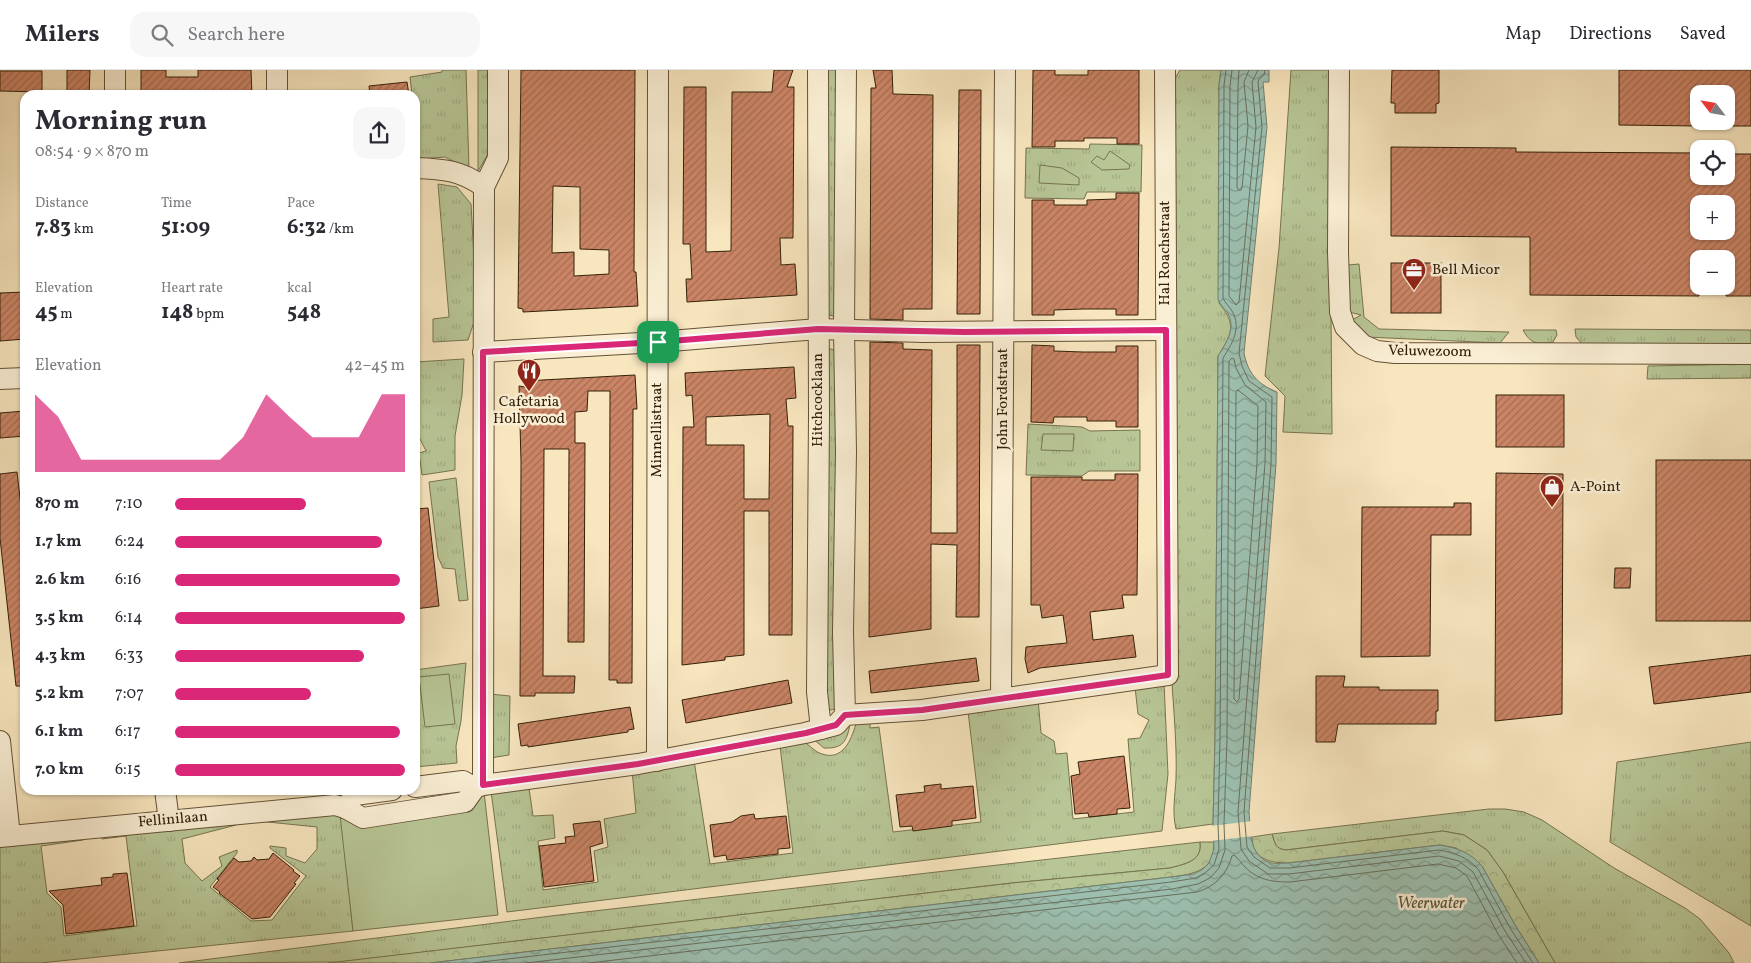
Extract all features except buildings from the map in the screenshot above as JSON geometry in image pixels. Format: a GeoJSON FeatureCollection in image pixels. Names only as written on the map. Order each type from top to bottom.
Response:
{"type":"FeatureCollection","features":[{"type":"Feature","properties":{"kind":"street"},"geometry":{"type":"LineString","coordinates":[[115,70],[115,90]]}},
{"type":"Feature","properties":{"kind":"street"},"geometry":{"type":"LineString","coordinates":[[277,70],[277,90]]}},
{"type":"Feature","properties":{"kind":"street"},"geometry":{"type":"LineString","coordinates":[[479,786],[484,187],[498,158],[498,70]]}},
{"type":"Feature","properties":{"kind":"street","name":"Minnellistraat"},"geometry":{"type":"LineString","coordinates":[[657,761],[658,70]]}},
{"type":"Feature","properties":{"kind":"street","name":"Hitchcocklaan"},"geometry":{"type":"LineString","coordinates":[[818,70],[817,692],[821,729]]}},
{"type":"Feature","properties":{"kind":"street","name":"Hitchcocklaan"},"geometry":{"type":"LineString","coordinates":[[845,715],[843,632],[846,452],[844,329],[846,70]]}},
{"type":"Feature","properties":{"kind":"street","name":"John Fordstraat"},"geometry":{"type":"LineString","coordinates":[[1002,698],[1005,70]]}},
{"type":"Feature","properties":{"kind":"street","name":"Hal Roachstraat"},"geometry":{"type":"LineString","coordinates":[[1002,698],[1168,675],[1165,70]]}},
{"type":"Feature","properties":{"kind":"street","name":"Veluwezoom"},"geometry":{"type":"LineString","coordinates":[[1339,70],[1338,252],[1340,312],[1345,327],[1363,345],[1376,351],[1395,353],[1751,354]]}},
{"type":"Feature","properties":{"kind":"street"},"geometry":{"type":"LineString","coordinates":[[420,168],[447,170],[474,179],[484,187]]}},
{"type":"Feature","properties":{"kind":"street"},"geometry":{"type":"LineString","coordinates":[[483,352],[658,342],[818,329],[1004,332],[1166,330]]}},
{"type":"Feature","properties":{"kind":"street"},"geometry":{"type":"LineString","coordinates":[[0,379],[20,378]]}},
{"type":"Feature","properties":{"kind":"street"},"geometry":{"type":"LineString","coordinates":[[420,786],[464,781],[479,786],[657,761],[806,733],[836,725],[845,715],[922,710],[1002,698]]}},
{"type":"Feature","properties":{"kind":"street"},"geometry":{"type":"LineString","coordinates":[[0,741],[5,837]]}},
{"type":"Feature","properties":{"kind":"street","name":"Fellinilaan"},"geometry":{"type":"LineString","coordinates":[[5,837],[169,821],[339,801],[362,818],[464,802],[479,786]]}},
{"type":"Feature","properties":{"kind":"street"},"geometry":{"type":"LineString","coordinates":[[166,795],[169,821]]}},
{"type":"Feature","properties":{"kind":"street"},"geometry":{"type":"LineString","coordinates":[[339,801],[353,795]]}},
{"type":"Feature","properties":{"kind":"green space"},"geometry":{"type":"Polygon","coordinates":[[[442,70],[466,70],[469,169],[445,157],[420,159],[420,90],[411,90],[410,77],[442,72],[442,70]]]}},
{"type":"Feature","properties":{"kind":"green space"},"geometry":{"type":"Polygon","coordinates":[[[478,70],[492,70],[488,154],[478,171],[478,70]]]}},
{"type":"Feature","properties":{"kind":"green space"},"geometry":{"type":"Polygon","coordinates":[[[827,70],[839,70],[836,313],[833,316],[829,315],[826,311],[827,70]]]}},
{"type":"Feature","properties":{"kind":"green space"},"geometry":{"type":"Polygon","coordinates":[[[1180,70],[1221,70],[1219,85],[1219,303],[1228,317],[1230,330],[1227,342],[1218,356],[1213,824],[1176,829],[1174,810],[1176,755],[1172,683],[1171,85],[1180,70]]]}},
{"type":"Feature","properties":{"kind":"green space"},"geometry":{"type":"Polygon","coordinates":[[[1291,70],[1329,70],[1332,434],[1283,432],[1285,396],[1265,376],[1279,248],[1291,70]]]}},
{"type":"Feature","properties":{"kind":"green space"},"geometry":{"type":"Polygon","coordinates":[[[1090,144],[1142,145],[1141,192],[1087,192],[1084,199],[1025,198],[1026,148],[1089,149],[1090,144]]]}},
{"type":"Feature","properties":{"kind":"green space"},"geometry":{"type":"Polygon","coordinates":[[[1110,151],[1130,165],[1129,169],[1102,170],[1091,162],[1097,156],[1104,160],[1110,151]]]}},
{"type":"Feature","properties":{"kind":"green space"},"geometry":{"type":"Polygon","coordinates":[[[1040,165],[1062,168],[1079,178],[1079,185],[1039,183],[1040,165]]]}},
{"type":"Feature","properties":{"kind":"green space"},"geometry":{"type":"Polygon","coordinates":[[[438,184],[457,187],[471,204],[475,278],[474,322],[468,340],[433,342],[433,319],[449,317],[438,184]]]}},
{"type":"Feature","properties":{"kind":"green space"},"geometry":{"type":"Polygon","coordinates":[[[1359,264],[1364,317],[1379,329],[1509,332],[1500,343],[1366,337],[1352,320],[1361,315],[1349,312],[1348,265],[1359,264]]]}},
{"type":"Feature","properties":{"kind":"green space"},"geometry":{"type":"Polygon","coordinates":[[[1575,329],[1751,330],[1751,345],[1582,344],[1576,337],[1575,329]]]}},
{"type":"Feature","properties":{"kind":"green space"},"geometry":{"type":"Polygon","coordinates":[[[1523,330],[1556,330],[1557,335],[1553,342],[1539,343],[1532,341],[1523,330]]]}},
{"type":"Feature","properties":{"kind":"green space"},"geometry":{"type":"Polygon","coordinates":[[[828,348],[839,352],[836,709],[831,710],[826,708],[828,348]]]}},
{"type":"Feature","properties":{"kind":"green space"},"geometry":{"type":"Polygon","coordinates":[[[464,359],[462,395],[455,436],[455,470],[422,475],[420,453],[426,451],[420,439],[420,362],[464,359]]]}},
{"type":"Feature","properties":{"kind":"green space"},"geometry":{"type":"Polygon","coordinates":[[[1751,364],[1751,378],[1647,379],[1648,366],[1751,364]]]}},
{"type":"Feature","properties":{"kind":"green space"},"geometry":{"type":"Polygon","coordinates":[[[1028,424],[1082,427],[1090,431],[1140,430],[1140,471],[1089,471],[1082,476],[1026,475],[1028,424]]]}},
{"type":"Feature","properties":{"kind":"green space"},"geometry":{"type":"Polygon","coordinates":[[[1043,434],[1074,434],[1073,451],[1041,450],[1043,434]]]}},
{"type":"Feature","properties":{"kind":"green space"},"geometry":{"type":"Polygon","coordinates":[[[456,478],[468,600],[459,601],[455,569],[443,568],[438,557],[429,482],[456,478]]]}},
{"type":"Feature","properties":{"kind":"green space"},"geometry":{"type":"Polygon","coordinates":[[[466,663],[461,721],[456,746],[457,763],[420,767],[420,669],[466,663]]]}},
{"type":"Feature","properties":{"kind":"green space"},"geometry":{"type":"Polygon","coordinates":[[[449,674],[455,724],[425,727],[420,677],[449,674]]]}},
{"type":"Feature","properties":{"kind":"green space"},"geometry":{"type":"Polygon","coordinates":[[[1164,682],[1168,774],[1162,831],[507,912],[491,791],[529,788],[533,816],[553,815],[555,838],[538,841],[543,890],[598,882],[594,851],[608,847],[604,819],[636,813],[632,770],[694,760],[710,864],[793,853],[780,746],[802,740],[819,753],[835,755],[845,748],[856,724],[870,722],[870,728],[879,727],[893,832],[981,822],[968,711],[1038,699],[1041,733],[1054,741],[1056,754],[1067,753],[1073,819],[1134,812],[1128,739],[1140,738],[1149,720],[1138,714],[1135,687],[1164,682]]]}},
{"type":"Feature","properties":{"kind":"green space"},"geometry":{"type":"Polygon","coordinates":[[[490,694],[510,696],[509,755],[490,758],[490,694]]]}},
{"type":"Feature","properties":{"kind":"green space"},"geometry":{"type":"Polygon","coordinates":[[[850,724],[843,743],[836,747],[824,748],[812,738],[850,724]]]}},
{"type":"Feature","properties":{"kind":"green space"},"geometry":{"type":"Polygon","coordinates":[[[1751,742],[1751,926],[1610,842],[1617,762],[1751,742]]]}},
{"type":"Feature","properties":{"kind":"green space"},"geometry":{"type":"Polygon","coordinates":[[[484,792],[498,915],[353,931],[340,815],[484,792]]]}},
{"type":"Feature","properties":{"kind":"green space"},"geometry":{"type":"Polygon","coordinates":[[[1489,809],[1524,812],[1542,820],[1614,868],[1685,908],[1700,919],[1729,953],[1734,963],[1555,963],[1503,872],[1487,850],[1464,835],[1443,831],[1286,850],[1278,847],[1272,834],[1489,809]]]}},
{"type":"Feature","properties":{"kind":"green space"},"geometry":{"type":"Polygon","coordinates":[[[342,815],[353,931],[40,963],[0,963],[0,839],[82,832],[83,840],[41,846],[47,893],[61,907],[64,936],[137,926],[126,836],[102,839],[101,830],[236,819],[236,825],[182,839],[185,863],[202,881],[222,866],[219,857],[237,850],[237,853],[210,887],[251,921],[272,920],[306,876],[270,848],[270,846],[286,848],[286,856],[305,863],[317,849],[317,827],[258,821],[257,816],[342,815]]]}},
{"type":"Feature","properties":{"kind":"green space"},"geometry":{"type":"Polygon","coordinates":[[[1443,831],[1464,835],[1487,850],[1503,872],[1555,963],[1539,963],[1482,866],[1456,848],[1440,845],[1281,863],[1269,861],[1259,855],[1255,850],[1252,837],[1272,834],[1278,847],[1286,850],[1443,831]]]}},
{"type":"Feature","properties":{"kind":"green space"},"geometry":{"type":"Polygon","coordinates":[[[1200,842],[1199,854],[1196,858],[1170,868],[1012,883],[340,962],[179,963],[559,915],[1200,842]]]}},
{"type":"Feature","properties":{"kind":"green space"},"geometry":{"type":"Polygon","coordinates":[[[1200,842],[1214,842],[1211,859],[1202,869],[1179,876],[430,963],[328,963],[1012,883],[1170,868],[1196,858],[1199,854],[1200,842]]]}},
{"type":"Feature","properties":{"kind":"water","name":"Weerwater"},"geometry":{"type":"Polygon","coordinates":[[[1221,70],[1269,70],[1269,82],[1263,82],[1267,127],[1244,353],[1254,377],[1277,392],[1276,464],[1249,812],[1252,842],[1259,855],[1264,860],[1272,863],[1288,863],[1440,845],[1463,851],[1482,866],[1539,963],[430,963],[1171,877],[1194,874],[1209,863],[1214,849],[1218,356],[1231,330],[1230,318],[1218,299],[1219,85],[1221,70]]]}},
{"type":"Feature","properties":{"kind":"pier"},"geometry":{"type":"Polygon","coordinates":[[[1253,821],[1254,836],[1211,841],[1210,826],[1253,821]]]}},
{"type":"Feature","properties":{"kind":"place","name":"Bell Micor"},"geometry":{"type":"Point","coordinates":[1414,291]}},
{"type":"Feature","properties":{"kind":"place","name":"Cafetaria Hollywood"},"geometry":{"type":"Point","coordinates":[529,392]}},
{"type":"Feature","properties":{"kind":"place","name":"A-Point"},"geometry":{"type":"Point","coordinates":[1552,508]}},
{"type":"Feature","properties":{"kind":"route"},"geometry":{"type":"LineString","coordinates":[[818,329],[924,332],[1166,330],[1168,675],[922,710],[854,716],[845,715],[836,725],[806,733],[638,764],[483,785],[483,352],[658,342],[818,329]]}}]}
